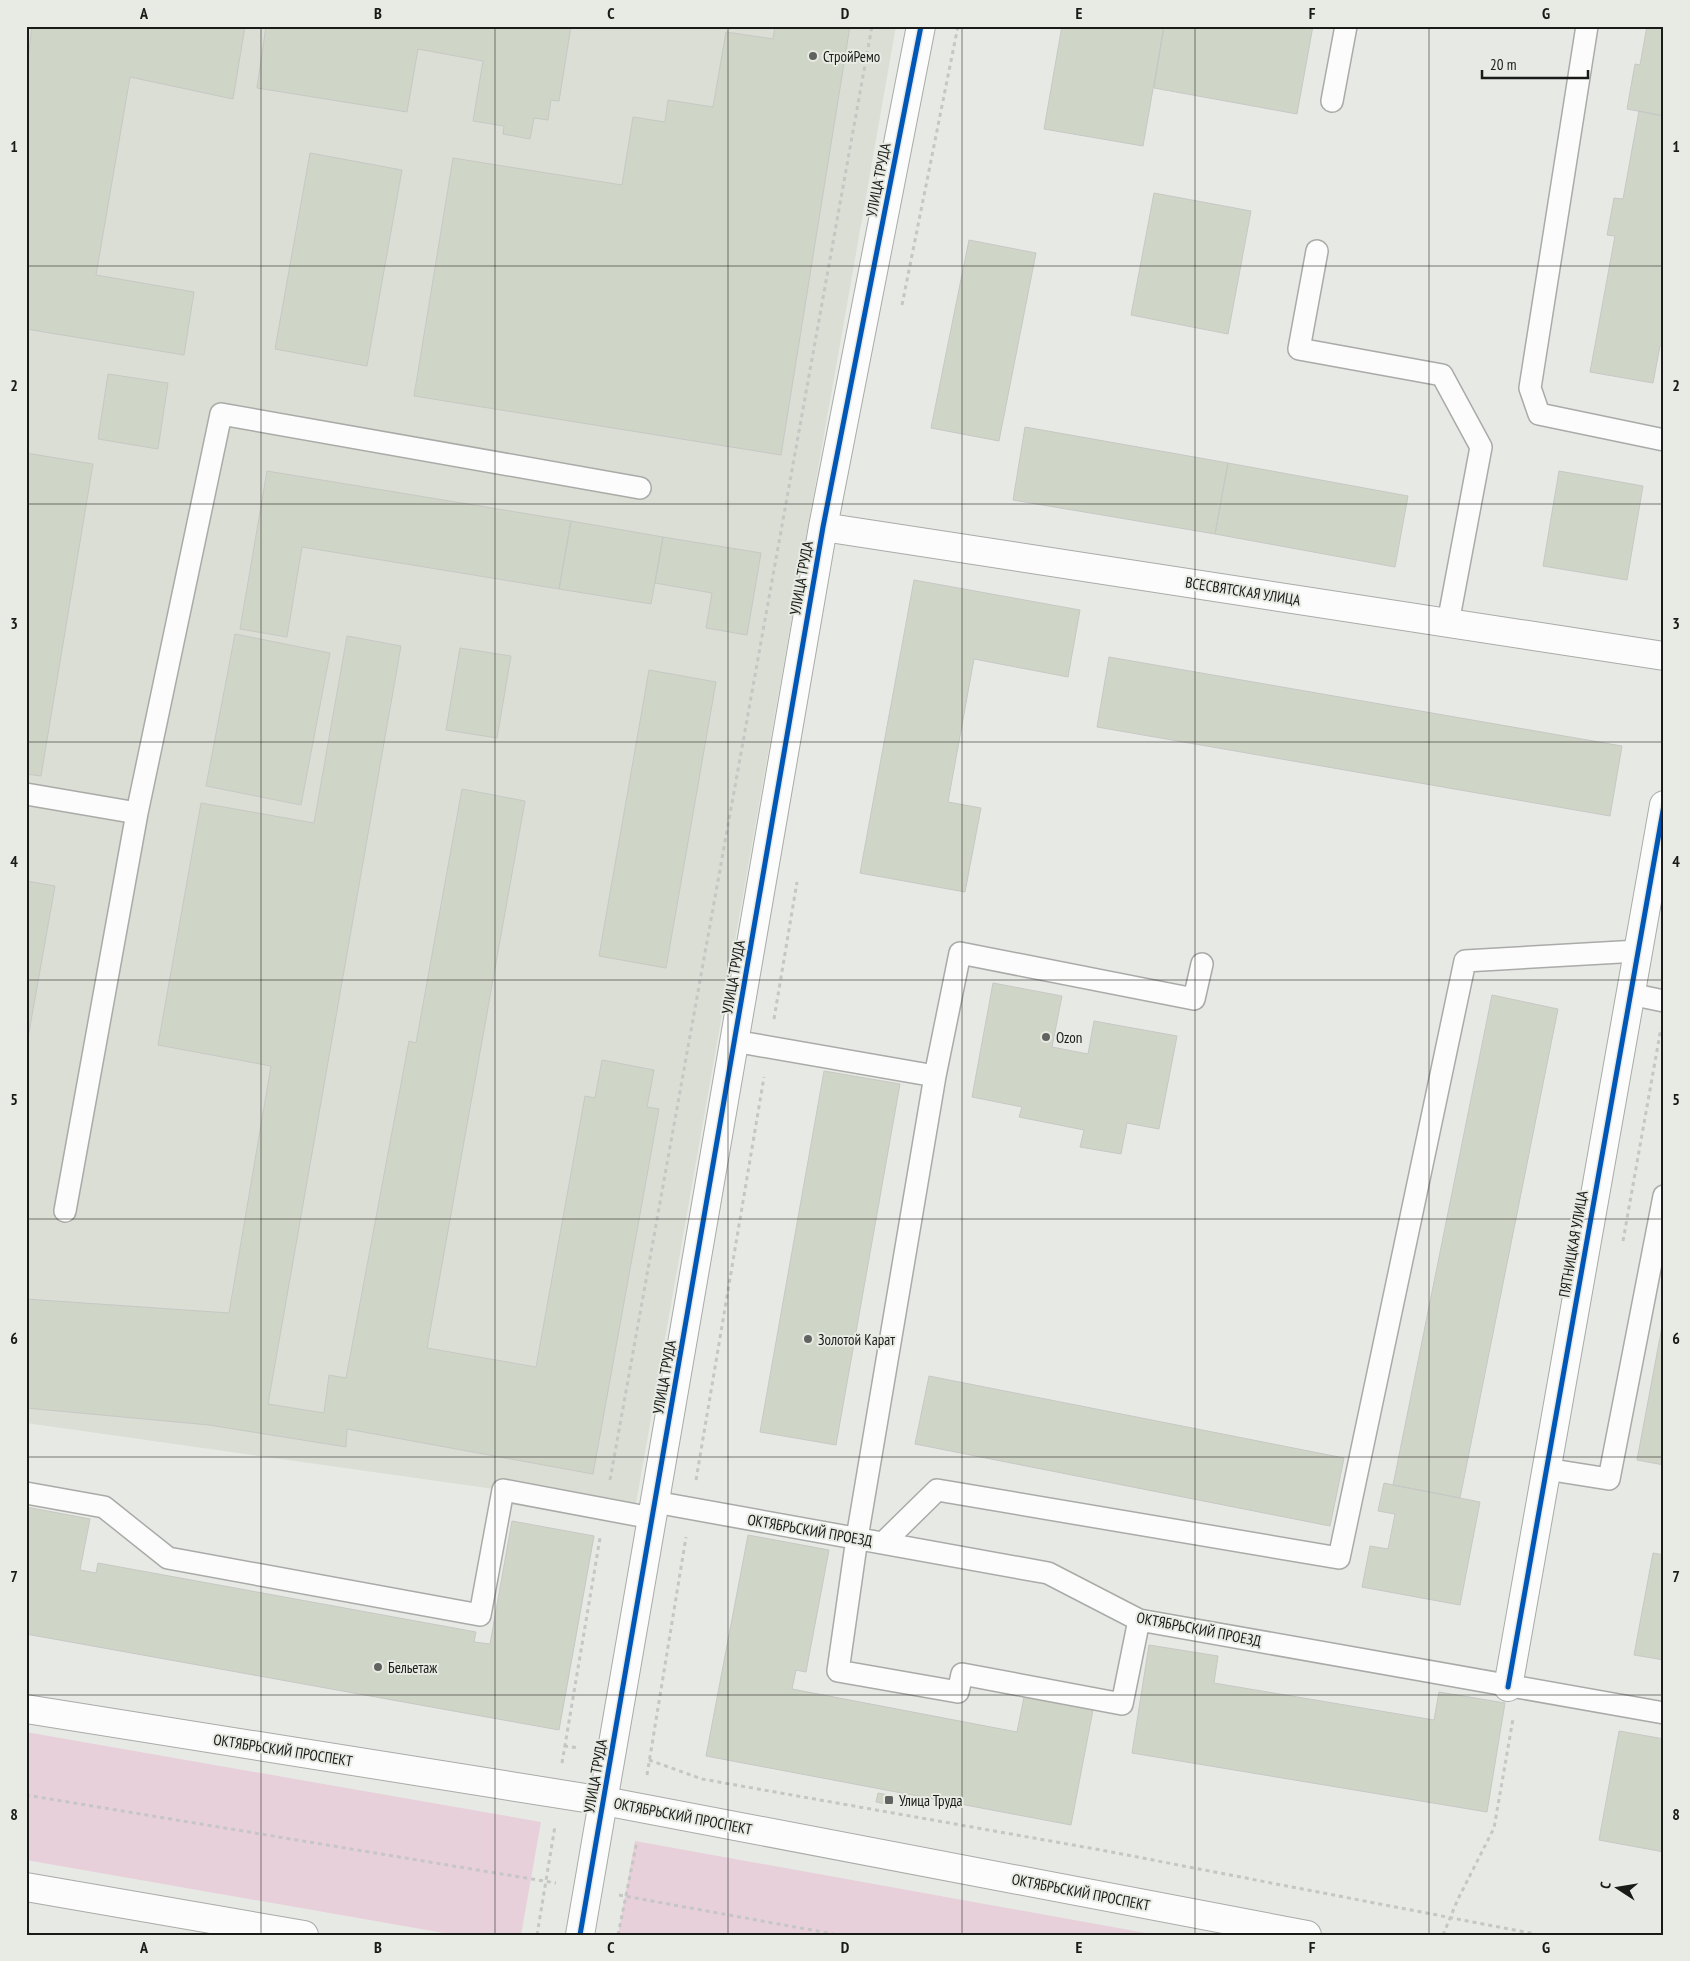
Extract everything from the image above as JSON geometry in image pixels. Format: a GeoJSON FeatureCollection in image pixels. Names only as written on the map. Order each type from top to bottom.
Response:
{"type":"FeatureCollection","features":[{"type":"Feature","properties":{"kind":"street","name":"УЛИЦА ТРУДА"},"geometry":{"type":"LineString","coordinates":[[580,1935],[823,527],[921,26]]}},
{"type":"Feature","properties":{"kind":"street","name":"ВСЕСВЯТСКАЯ УЛИЦА"},"geometry":{"type":"LineString","coordinates":[[823,527],[1664,656]]}},
{"type":"Feature","properties":{"kind":"street","name":"ПЯТНИЦКАЯ УЛИЦА"},"geometry":{"type":"LineString","coordinates":[[1508,1687],[1664,805]]}},
{"type":"Feature","properties":{"kind":"street","name":"ОКТЯБРЬСКИЙ ПРОСПЕКТ"},"geometry":{"type":"LineString","coordinates":[[26,1709],[604,1801],[1306,1935]]}},
{"type":"Feature","properties":{"kind":"street"},"geometry":{"type":"LineString","coordinates":[[26,1887],[304,1935]]}},
{"type":"Feature","properties":{"kind":"lane"},"geometry":{"type":"LineString","coordinates":[[1332,101],[1346,26]]}},
{"type":"Feature","properties":{"kind":"lane"},"geometry":{"type":"LineString","coordinates":[[1587,26],[1530,388],[1539,414],[1664,440]]}},
{"type":"Feature","properties":{"kind":"lane"},"geometry":{"type":"LineString","coordinates":[[1317,251],[1299,349],[1442,375],[1481,448],[1448,623]]}},
{"type":"Feature","properties":{"kind":"lane"},"geometry":{"type":"LineString","coordinates":[[65,1211],[137,813],[221,414],[640,488]]}},
{"type":"Feature","properties":{"kind":"lane"},"geometry":{"type":"LineString","coordinates":[[26,794],[137,813]]}},
{"type":"Feature","properties":{"kind":"lane"},"geometry":{"type":"LineString","coordinates":[[883,1543],[937,1490],[1339,1558],[1465,961],[1638,952]]}},
{"type":"Feature","properties":{"kind":"lane"},"geometry":{"type":"LineString","coordinates":[[1139,1620],[1122,1704],[962,1674],[958,1692],[838,1671],[856,1538],[935,1076],[960,953],[1194,999],[1202,964]]}},
{"type":"Feature","properties":{"kind":"lane"},"geometry":{"type":"LineString","coordinates":[[1630,994],[1664,1001]]}},
{"type":"Feature","properties":{"kind":"lane"},"geometry":{"type":"LineString","coordinates":[[734,1041],[935,1076]]}},
{"type":"Feature","properties":{"kind":"lane"},"geometry":{"type":"LineString","coordinates":[[1546,1468],[1609,1479],[1664,1196]]}},
{"type":"Feature","properties":{"kind":"lane","name":"ОКТЯБРЬСКИЙ ПРОЕЗД"},"geometry":{"type":"LineString","coordinates":[[26,1493],[104,1507],[168,1558],[480,1615],[503,1490],[605,1509],[654,1510],[691,1508],[1048,1573],[1139,1620],[1664,1714]]}},
{"type":"Feature","properties":{"kind":"path"},"geometry":{"type":"LineString","coordinates":[[564,1746],[872,26]]}},
{"type":"Feature","properties":{"kind":"path"},"geometry":{"type":"LineString","coordinates":[[902,308],[958,26]]}},
{"type":"Feature","properties":{"kind":"path"},"geometry":{"type":"LineString","coordinates":[[799,872],[649,1760],[702,1779],[1101,1850],[1540,1935]]}},
{"type":"Feature","properties":{"kind":"path"},"geometry":{"type":"LineString","coordinates":[[1443,1935],[1494,1828],[1516,1700],[1508,1687]]}},
{"type":"Feature","properties":{"kind":"path"},"geometry":{"type":"LineString","coordinates":[[26,1795],[545,1881],[839,1935]]}},
{"type":"Feature","properties":{"kind":"path"},"geometry":{"type":"LineString","coordinates":[[537,1935],[555,1824]]}},
{"type":"Feature","properties":{"kind":"path"},"geometry":{"type":"LineString","coordinates":[[618,1935],[637,1840]]}},
{"type":"Feature","properties":{"kind":"path"},"geometry":{"type":"LineString","coordinates":[[26,1933],[35,1935]]}},
{"type":"Feature","properties":{"kind":"shaded area"},"geometry":{"type":"Polygon","coordinates":[[[26,26],[896,26],[635,1509],[26,1423],[26,26]]]}},
{"type":"Feature","properties":{"kind":"shaded area"},"geometry":{"type":"Polygon","coordinates":[[[26,1732],[541,1822],[521,1935],[455,1935],[26,1860],[26,1732]]]}},
{"type":"Feature","properties":{"kind":"shaded area"},"geometry":{"type":"Polygon","coordinates":[[[635,1841],[1157,1935],[618,1935],[635,1841]]]}},
{"type":"Feature","properties":{"kind":"building"},"geometry":{"type":"Polygon","coordinates":[[[32,26],[245,26],[233,99],[130,77],[96,275],[194,292],[184,355],[26,329],[26,75],[32,26]]]}},
{"type":"Feature","properties":{"kind":"building"},"geometry":{"type":"Polygon","coordinates":[[[266,26],[571,26],[559,101],[551,100],[548,120],[534,118],[530,139],[503,134],[504,126],[473,121],[483,61],[418,49],[407,112],[257,88],[266,26]]]}},
{"type":"Feature","properties":{"kind":"building"},"geometry":{"type":"Polygon","coordinates":[[[775,26],[850,26],[781,455],[414,396],[453,158],[622,185],[633,117],[665,122],[668,100],[713,107],[726,32],[773,39],[775,26]]]}},
{"type":"Feature","properties":{"kind":"building"},"geometry":{"type":"Polygon","coordinates":[[[1062,26],[1164,26],[1143,146],[1044,129],[1062,26]]]}},
{"type":"Feature","properties":{"kind":"building"},"geometry":{"type":"Polygon","coordinates":[[[1164,26],[1313,26],[1297,114],[1154,88],[1164,26]]]}},
{"type":"Feature","properties":{"kind":"building"},"geometry":{"type":"Polygon","coordinates":[[[1647,26],[1664,26],[1664,116],[1627,109],[1635,64],[1640,65],[1647,26]]]}},
{"type":"Feature","properties":{"kind":"building"},"geometry":{"type":"Polygon","coordinates":[[[1639,111],[1664,116],[1664,346],[1660,346],[1653,383],[1590,372],[1615,236],[1607,235],[1614,198],[1623,199],[1639,111]]]}},
{"type":"Feature","properties":{"kind":"building"},"geometry":{"type":"Polygon","coordinates":[[[310,153],[402,170],[367,366],[275,349],[310,153]]]}},
{"type":"Feature","properties":{"kind":"building"},"geometry":{"type":"Polygon","coordinates":[[[1154,193],[1251,211],[1228,334],[1131,315],[1154,193]]]}},
{"type":"Feature","properties":{"kind":"building"},"geometry":{"type":"Polygon","coordinates":[[[969,240],[1036,253],[999,441],[931,428],[969,240]]]}},
{"type":"Feature","properties":{"kind":"building"},"geometry":{"type":"Polygon","coordinates":[[[108,374],[168,383],[158,449],[98,439],[108,374]]]}},
{"type":"Feature","properties":{"kind":"building"},"geometry":{"type":"Polygon","coordinates":[[[1025,427],[1228,463],[1215,534],[1013,500],[1025,427]]]}},
{"type":"Feature","properties":{"kind":"building"},"geometry":{"type":"Polygon","coordinates":[[[26,453],[93,464],[41,776],[26,774],[26,453]]]}},
{"type":"Feature","properties":{"kind":"building"},"geometry":{"type":"Polygon","coordinates":[[[1228,463],[1408,496],[1395,567],[1215,534],[1228,463]]]}},
{"type":"Feature","properties":{"kind":"building"},"geometry":{"type":"Polygon","coordinates":[[[267,471],[571,521],[559,589],[302,547],[287,637],[240,629],[267,471]]]}},
{"type":"Feature","properties":{"kind":"building"},"geometry":{"type":"Polygon","coordinates":[[[1559,471],[1643,486],[1627,580],[1543,566],[1559,471]]]}},
{"type":"Feature","properties":{"kind":"building"},"geometry":{"type":"Polygon","coordinates":[[[571,521],[663,537],[651,604],[559,589],[571,521]]]}},
{"type":"Feature","properties":{"kind":"building"},"geometry":{"type":"Polygon","coordinates":[[[663,537],[761,553],[747,635],[706,628],[712,593],[655,583],[663,537]]]}},
{"type":"Feature","properties":{"kind":"building"},"geometry":{"type":"Polygon","coordinates":[[[914,580],[1080,610],[1068,677],[974,659],[948,802],[981,808],[965,892],[860,873],[914,580]]]}},
{"type":"Feature","properties":{"kind":"building"},"geometry":{"type":"Polygon","coordinates":[[[235,634],[330,653],[301,805],[206,786],[235,634]]]}},
{"type":"Feature","properties":{"kind":"building"},"geometry":{"type":"Polygon","coordinates":[[[347,636],[401,646],[268,1404],[324,1413],[329,1375],[346,1378],[409,1041],[416,1043],[462,789],[525,801],[427,1348],[536,1367],[585,1096],[595,1098],[602,1060],[654,1070],[647,1107],[659,1109],[593,1474],[347,1429],[346,1447],[209,1425],[26,1408],[26,1299],[229,1313],[271,1066],[158,1045],[201,803],[314,823],[347,636]]]}},
{"type":"Feature","properties":{"kind":"building"},"geometry":{"type":"Polygon","coordinates":[[[460,648],[511,656],[497,738],[446,730],[460,648]]]}},
{"type":"Feature","properties":{"kind":"building"},"geometry":{"type":"Polygon","coordinates":[[[1109,657],[1622,746],[1610,816],[1097,727],[1109,657]]]}},
{"type":"Feature","properties":{"kind":"building"},"geometry":{"type":"Polygon","coordinates":[[[649,670],[716,682],[666,968],[599,956],[649,670]]]}},
{"type":"Feature","properties":{"kind":"building"},"geometry":{"type":"Polygon","coordinates":[[[26,881],[55,886],[26,1049],[26,881]]]}},
{"type":"Feature","properties":{"kind":"building"},"geometry":{"type":"Polygon","coordinates":[[[993,983],[1062,996],[1052,1047],[1088,1054],[1094,1021],[1177,1036],[1159,1129],[1127,1123],[1121,1154],[1080,1147],[1084,1130],[1019,1117],[1022,1107],[972,1097],[993,983]]]}},
{"type":"Feature","properties":{"kind":"building"},"geometry":{"type":"Polygon","coordinates":[[[1492,995],[1558,1009],[1460,1498],[1393,1485],[1492,995]]]}},
{"type":"Feature","properties":{"kind":"building"},"geometry":{"type":"Polygon","coordinates":[[[824,1071],[900,1084],[836,1445],[760,1432],[824,1071]]]}},
{"type":"Feature","properties":{"kind":"building"},"geometry":{"type":"Polygon","coordinates":[[[1664,1316],[1664,1465],[1637,1460],[1664,1316]]]}},
{"type":"Feature","properties":{"kind":"building"},"geometry":{"type":"Polygon","coordinates":[[[929,1376],[1344,1458],[1330,1526],[915,1444],[929,1376]]]}},
{"type":"Feature","properties":{"kind":"building"},"geometry":{"type":"Polygon","coordinates":[[[1384,1483],[1480,1502],[1460,1605],[1362,1587],[1370,1546],[1388,1549],[1395,1514],[1378,1511],[1384,1483]]]}},
{"type":"Feature","properties":{"kind":"building"},"geometry":{"type":"Polygon","coordinates":[[[26,1507],[90,1519],[80,1570],[96,1573],[98,1563],[476,1632],[474,1642],[490,1644],[512,1521],[594,1536],[559,1730],[26,1634],[26,1507]]]}},
{"type":"Feature","properties":{"kind":"building"},"geometry":{"type":"Polygon","coordinates":[[[748,1535],[829,1550],[806,1672],[796,1670],[792,1689],[1017,1732],[1024,1697],[1093,1710],[1071,1825],[706,1756],[748,1535]]]}},
{"type":"Feature","properties":{"kind":"building"},"geometry":{"type":"Polygon","coordinates":[[[1653,1553],[1664,1555],[1664,1660],[1634,1655],[1653,1553]]]}},
{"type":"Feature","properties":{"kind":"building"},"geometry":{"type":"Polygon","coordinates":[[[1149,1645],[1218,1656],[1214,1683],[1434,1720],[1439,1692],[1505,1703],[1487,1812],[1132,1753],[1149,1645]]]}},
{"type":"Feature","properties":{"kind":"building"},"geometry":{"type":"Polygon","coordinates":[[[1619,1731],[1664,1739],[1664,1852],[1599,1840],[1619,1731]]]}},
{"type":"Feature","properties":{"kind":"building"},"geometry":{"type":"Polygon","coordinates":[[[878,1793],[893,1796],[891,1805],[876,1802],[878,1793]]]}},
{"type":"Feature","properties":{"kind":"cycle path"},"geometry":{"type":"LineString","coordinates":[[580,1935],[823,527],[921,26]]}},
{"type":"Feature","properties":{"kind":"cycle path"},"geometry":{"type":"LineString","coordinates":[[1508,1687],[1664,805]]}},
{"type":"Feature","properties":{"kind":"place","name":"СтройРемо"},"geometry":{"type":"Point","coordinates":[813,56]}},
{"type":"Feature","properties":{"kind":"place","name":"Ozon"},"geometry":{"type":"Point","coordinates":[1046,1037]}},
{"type":"Feature","properties":{"kind":"place","name":"Золотой Карат"},"geometry":{"type":"Point","coordinates":[808,1339]}},
{"type":"Feature","properties":{"kind":"place","name":"Бельетаж"},"geometry":{"type":"Point","coordinates":[378,1667]}},
{"type":"Feature","properties":{"kind":"place","name":"Улица Труда"},"geometry":{"type":"Point","coordinates":[889,1800]}}]}
